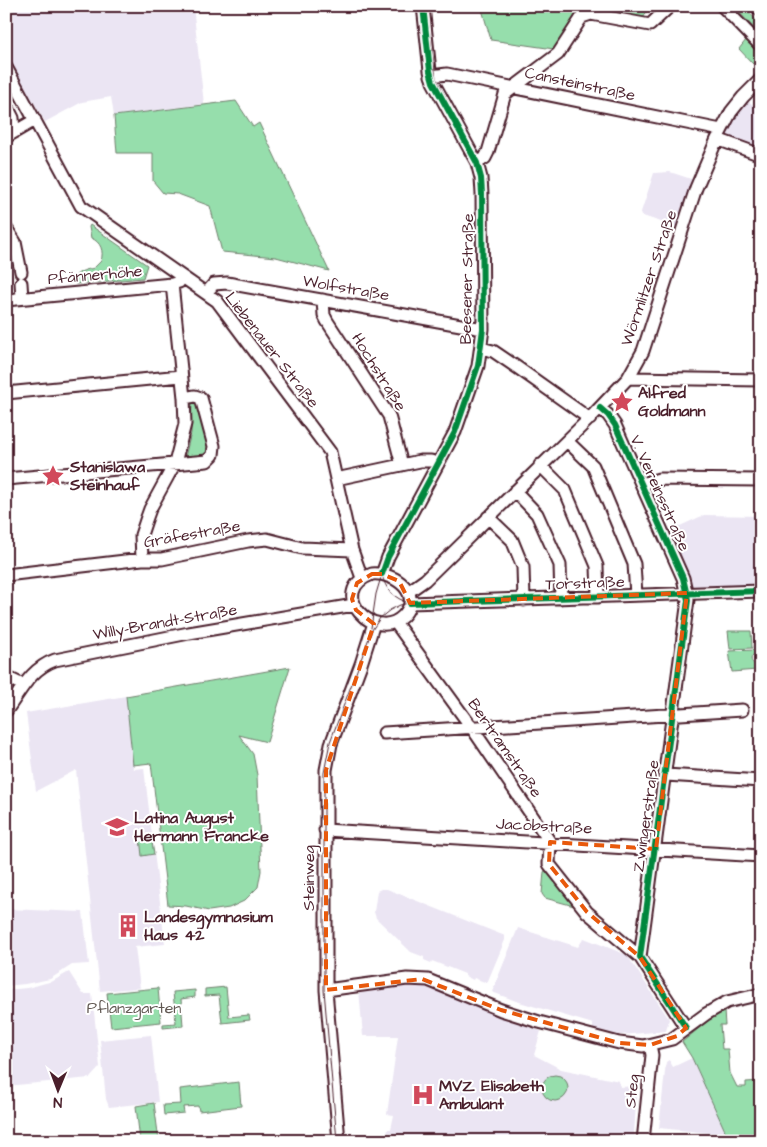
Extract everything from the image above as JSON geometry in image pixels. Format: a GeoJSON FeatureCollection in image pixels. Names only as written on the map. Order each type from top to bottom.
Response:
{"type":"FeatureCollection","features":[{"type":"Feature","properties":{"kind":"street","name":"Beesener Straße"},"geometry":{"type":"LineString","coordinates":[[382,574],[388,558],[438,464],[463,411],[478,366],[483,329],[481,178],[477,163],[431,76],[423,6]]}},
{"type":"Feature","properties":{"kind":"street"},"geometry":{"type":"LineString","coordinates":[[477,163],[485,158],[488,152],[505,94],[558,54],[582,16],[591,14],[650,25],[670,6]]}},
{"type":"Feature","properties":{"kind":"street"},"geometry":{"type":"LineString","coordinates":[[722,6],[761,46]]}},
{"type":"Feature","properties":{"kind":"street"},"geometry":{"type":"LineString","coordinates":[[756,6],[761,10]]}},
{"type":"Feature","properties":{"kind":"street","name":"Liebenauer Straße"},"geometry":{"type":"LineString","coordinates":[[6,67],[81,206],[217,301],[330,452],[352,550],[362,578]]}},
{"type":"Feature","properties":{"kind":"street","name":"Cansteinstraße"},"geometry":{"type":"LineString","coordinates":[[431,76],[444,74],[514,88],[719,135],[761,155]]}},
{"type":"Feature","properties":{"kind":"street","name":"Wörmlitzer Straße"},"geometry":{"type":"LineString","coordinates":[[409,597],[628,378],[643,351],[688,211],[719,135],[738,102],[761,79]]}},
{"type":"Feature","properties":{"kind":"street"},"geometry":{"type":"LineString","coordinates":[[10,134],[14,118],[8,110],[25,103]]}},
{"type":"Feature","properties":{"kind":"street"},"geometry":{"type":"LineString","coordinates":[[10,134],[35,120]]}},
{"type":"Feature","properties":{"kind":"street"},"geometry":{"type":"LineString","coordinates":[[6,228],[15,242],[21,277],[22,298]]}},
{"type":"Feature","properties":{"kind":"street","name":"Pfännerhöhe"},"geometry":{"type":"LineString","coordinates":[[6,300],[172,284],[186,280]]}},
{"type":"Feature","properties":{"kind":"street","name":"Wolfstraße"},"geometry":{"type":"LineString","coordinates":[[206,293],[214,284],[227,283],[483,329]]}},
{"type":"Feature","properties":{"kind":"street"},"geometry":{"type":"LineString","coordinates":[[142,560],[141,535],[150,509],[175,463],[185,424],[172,284]]}},
{"type":"Feature","properties":{"kind":"street","name":"Hochstraße"},"geometry":{"type":"LineString","coordinates":[[322,300],[324,315],[327,321],[389,416],[402,465]]}},
{"type":"Feature","properties":{"kind":"street"},"geometry":{"type":"LineString","coordinates":[[481,348],[488,349],[499,356],[590,418]]}},
{"type":"Feature","properties":{"kind":"street"},"geometry":{"type":"LineString","coordinates":[[6,393],[181,376]]}},
{"type":"Feature","properties":{"kind":"street"},"geometry":{"type":"LineString","coordinates":[[628,378],[761,380]]}},
{"type":"Feature","properties":{"kind":"street"},"geometry":{"type":"LineString","coordinates":[[6,479],[175,463],[207,462],[212,458],[214,452],[211,433],[201,398],[195,396],[184,398]]}},
{"type":"Feature","properties":{"kind":"street","name":"V. Vereinsstraße"},"geometry":{"type":"LineString","coordinates":[[600,408],[615,425],[683,578],[687,594]]}},
{"type":"Feature","properties":{"kind":"street"},"geometry":{"type":"LineString","coordinates":[[566,441],[593,466],[634,564],[636,595]]}},
{"type":"Feature","properties":{"kind":"street"},"geometry":{"type":"LineString","coordinates":[[336,479],[427,461],[438,464]]}},
{"type":"Feature","properties":{"kind":"street"},"geometry":{"type":"LineString","coordinates":[[540,465],[565,490],[597,566],[598,597]]}},
{"type":"Feature","properties":{"kind":"street"},"geometry":{"type":"LineString","coordinates":[[642,484],[659,479],[761,480]]}},
{"type":"Feature","properties":{"kind":"street"},"geometry":{"type":"LineString","coordinates":[[515,491],[537,514],[560,565],[561,598]]}},
{"type":"Feature","properties":{"kind":"street"},"geometry":{"type":"LineString","coordinates":[[488,517],[512,540],[523,567],[524,600]]}},
{"type":"Feature","properties":{"kind":"street","name":"Gräfestraße"},"geometry":{"type":"LineString","coordinates":[[6,575],[162,559],[248,541],[267,539],[302,548],[352,550]]}},
{"type":"Feature","properties":{"kind":"street"},"geometry":{"type":"LineString","coordinates":[[372,574],[382,574],[399,581],[409,597],[407,612],[395,622],[385,624],[374,623],[361,615],[354,605],[352,592],[362,578],[372,574]]}},
{"type":"Feature","properties":{"kind":"street","name":"Torstraße"},"geometry":{"type":"LineString","coordinates":[[409,597],[524,600],[761,591]]}},
{"type":"Feature","properties":{"kind":"street","name":"Zwingerstraße"},"geometry":{"type":"LineString","coordinates":[[640,957],[686,625],[687,594]]}},
{"type":"Feature","properties":{"kind":"street","name":"Willy-Brandt-Straße"},"geometry":{"type":"LineString","coordinates":[[6,711],[23,685],[36,670],[55,660],[189,633],[354,605]]}},
{"type":"Feature","properties":{"kind":"street","name":"Bertramstraße"},"geometry":{"type":"LineString","coordinates":[[395,622],[472,728],[550,842]]}},
{"type":"Feature","properties":{"kind":"street","name":"Steinweg"},"geometry":{"type":"LineString","coordinates":[[339,1141],[326,990],[325,786],[328,757],[362,664],[374,623]]}},
{"type":"Feature","properties":{"kind":"street"},"geometry":{"type":"LineString","coordinates":[[6,676],[23,685]]}},
{"type":"Feature","properties":{"kind":"street"},"geometry":{"type":"LineString","coordinates":[[384,733],[742,710]]}},
{"type":"Feature","properties":{"kind":"street"},"geometry":{"type":"LineString","coordinates":[[666,775],[761,781]]}},
{"type":"Feature","properties":{"kind":"street","name":"Jacobstraße"},"geometry":{"type":"LineString","coordinates":[[325,830],[761,856]]}},
{"type":"Feature","properties":{"kind":"street"},"geometry":{"type":"LineString","coordinates":[[550,842],[549,864],[587,912],[640,957],[686,1028]]}},
{"type":"Feature","properties":{"kind":"street"},"geometry":{"type":"LineString","coordinates":[[326,990],[407,979],[422,979],[442,985],[501,1010],[539,1022],[619,1043],[650,1045],[672,1039],[706,1014],[727,1002],[761,994]]}},
{"type":"Feature","properties":{"kind":"street","name":"Steg"},"geometry":{"type":"LineString","coordinates":[[643,1141],[652,1055],[650,1045]]}},
{"type":"Feature","properties":{"kind":"highlighted area"},"geometry":{"type":"Polygon","coordinates":[[[372,574],[382,574],[399,581],[410,603],[687,593],[656,849],[550,842],[549,864],[587,912],[640,957],[686,1028],[677,1036],[650,1045],[619,1043],[501,1010],[422,979],[326,990],[326,770],[374,624],[356,610],[352,599],[357,583],[372,574]]]}},
{"type":"Feature","properties":{"kind":"shaded area"},"geometry":{"type":"Polygon","coordinates":[[[6,6],[193,6],[204,104],[114,116],[111,97],[82,102],[45,122],[6,54],[6,6]]]}},
{"type":"Feature","properties":{"kind":"shaded area"},"geometry":{"type":"Polygon","coordinates":[[[743,97],[757,108],[761,104],[761,155],[717,139],[743,97]]]}},
{"type":"Feature","properties":{"kind":"shaded area"},"geometry":{"type":"Polygon","coordinates":[[[670,172],[694,180],[679,228],[640,215],[654,173],[670,172]]]}},
{"type":"Feature","properties":{"kind":"shaded area"},"geometry":{"type":"Polygon","coordinates":[[[704,515],[761,516],[761,585],[693,587],[669,531],[704,515]]]}},
{"type":"Feature","properties":{"kind":"shaded area","name":"Latina August Hermann Francke"},"geometry":{"type":"Polygon","coordinates":[[[126,696],[134,769],[144,768],[165,944],[135,947],[140,988],[100,991],[76,770],[36,791],[26,713],[126,696]]]}},
{"type":"Feature","properties":{"kind":"shaded area"},"geometry":{"type":"Polygon","coordinates":[[[387,889],[505,936],[487,983],[474,978],[473,980],[465,976],[465,974],[432,961],[431,963],[424,960],[424,957],[411,952],[376,918],[374,912],[377,891],[387,889]]]}},
{"type":"Feature","properties":{"kind":"shaded area"},"geometry":{"type":"Polygon","coordinates":[[[6,909],[83,912],[89,964],[72,965],[50,979],[6,986],[6,909]]]}},
{"type":"Feature","properties":{"kind":"shaded area"},"geometry":{"type":"Polygon","coordinates":[[[518,928],[578,947],[584,938],[627,955],[669,1019],[666,1031],[621,1035],[593,1031],[593,1024],[492,992],[518,928]]]}},
{"type":"Feature","properties":{"kind":"shaded area"},"geometry":{"type":"Polygon","coordinates":[[[69,972],[83,994],[92,994],[100,1067],[90,1078],[6,1086],[6,990],[27,988],[53,981],[69,972]]]}},
{"type":"Feature","properties":{"kind":"shaded area"},"geometry":{"type":"Polygon","coordinates":[[[411,984],[427,987],[541,1031],[534,1055],[561,1069],[619,1081],[620,1087],[637,1086],[634,1134],[638,1141],[400,1141],[387,1135],[388,1129],[391,1129],[394,1115],[387,1114],[398,1036],[363,1036],[359,990],[411,984]]]}},
{"type":"Feature","properties":{"kind":"shaded area"},"geometry":{"type":"Polygon","coordinates":[[[151,1035],[158,1102],[109,1107],[106,1099],[100,1040],[151,1035]]]}},
{"type":"Feature","properties":{"kind":"shaded area"},"geometry":{"type":"Polygon","coordinates":[[[692,1058],[727,1135],[659,1128],[666,1062],[669,1060],[673,1067],[692,1058]]]}},
{"type":"Feature","properties":{"kind":"green space"},"geometry":{"type":"Polygon","coordinates":[[[481,6],[649,6],[643,19],[580,12],[554,49],[491,40],[481,6]]]}},
{"type":"Feature","properties":{"kind":"green space"},"geometry":{"type":"Polygon","coordinates":[[[733,6],[743,6],[761,25],[761,42],[751,32],[757,31],[733,6]]]}},
{"type":"Feature","properties":{"kind":"green space"},"geometry":{"type":"Polygon","coordinates":[[[746,40],[761,55],[753,64],[739,49],[746,40]]]}},
{"type":"Feature","properties":{"kind":"green space"},"geometry":{"type":"Polygon","coordinates":[[[236,101],[253,127],[259,123],[329,271],[276,257],[222,252],[210,206],[178,194],[163,193],[153,181],[153,153],[117,153],[114,116],[236,101]]]}},
{"type":"Feature","properties":{"kind":"green space"},"geometry":{"type":"Polygon","coordinates":[[[90,225],[147,265],[143,278],[75,284],[74,277],[94,268],[101,261],[101,247],[91,238],[90,225]]]}},
{"type":"Feature","properties":{"kind":"green space"},"geometry":{"type":"Polygon","coordinates":[[[198,401],[211,454],[184,461],[191,433],[192,402],[198,401]]]}},
{"type":"Feature","properties":{"kind":"green space"},"geometry":{"type":"Polygon","coordinates":[[[728,631],[751,631],[752,648],[730,649],[728,631]]]}},
{"type":"Feature","properties":{"kind":"green space"},"geometry":{"type":"Polygon","coordinates":[[[756,650],[751,659],[757,665],[757,670],[732,672],[729,651],[756,650]]]}},
{"type":"Feature","properties":{"kind":"green space"},"geometry":{"type":"Polygon","coordinates":[[[290,667],[267,742],[239,735],[253,754],[257,775],[261,871],[258,887],[244,901],[229,908],[209,911],[186,906],[168,905],[151,763],[133,765],[126,696],[290,667]]]}},
{"type":"Feature","properties":{"kind":"green space"},"geometry":{"type":"Polygon","coordinates":[[[151,837],[154,854],[142,856],[140,838],[151,837]]]}},
{"type":"Feature","properties":{"kind":"green space"},"geometry":{"type":"Polygon","coordinates":[[[546,869],[574,906],[545,898],[542,894],[544,872],[546,869]]]}},
{"type":"Feature","properties":{"kind":"green space"},"geometry":{"type":"Polygon","coordinates":[[[226,987],[229,1017],[249,1015],[250,1020],[222,1023],[219,995],[205,996],[205,989],[226,987]]]}},
{"type":"Feature","properties":{"kind":"green space","name":"Pflanzgarten"},"geometry":{"type":"Polygon","coordinates":[[[158,988],[161,1022],[111,1027],[107,993],[158,988]]]}},
{"type":"Feature","properties":{"kind":"green space"},"geometry":{"type":"Polygon","coordinates":[[[195,990],[195,997],[181,999],[183,1026],[163,1028],[163,1024],[176,1023],[173,992],[195,990]]]}},
{"type":"Feature","properties":{"kind":"green space"},"geometry":{"type":"Polygon","coordinates":[[[724,1011],[725,1025],[720,1025],[722,1049],[728,1049],[730,1073],[737,1087],[746,1087],[746,1082],[761,1081],[761,1141],[743,1141],[727,1135],[692,1058],[682,1042],[719,1012],[724,1011]]]}},
{"type":"Feature","properties":{"kind":"green space"},"geometry":{"type":"Polygon","coordinates":[[[555,1075],[564,1079],[568,1088],[564,1097],[555,1101],[546,1097],[542,1088],[546,1079],[555,1075]]]}},
{"type":"Feature","properties":{"kind":"green space"},"geometry":{"type":"Polygon","coordinates":[[[239,1082],[241,1106],[199,1111],[198,1106],[183,1107],[184,1113],[164,1115],[163,1105],[181,1104],[180,1089],[239,1082]]]}},
{"type":"Feature","properties":{"kind":"green space"},"geometry":{"type":"Polygon","coordinates":[[[154,1103],[159,1141],[140,1141],[136,1106],[154,1103]]]}},
{"type":"Feature","properties":{"kind":"tram line"},"geometry":{"type":"LineString","coordinates":[[371,628],[376,594],[382,574],[456,433],[467,406],[481,362],[485,325],[483,177],[479,162],[436,78],[426,6]]}},
{"type":"Feature","properties":{"kind":"tram line"},"geometry":{"type":"LineString","coordinates":[[382,574],[385,585],[391,593],[409,603]]}},
{"type":"Feature","properties":{"kind":"tram line"},"geometry":{"type":"LineString","coordinates":[[337,1141],[324,990],[324,773],[330,742],[372,630],[380,618],[400,605],[414,602],[761,589]]}},
{"type":"Feature","properties":{"kind":"cycle path"},"geometry":{"type":"LineString","coordinates":[[382,574],[388,557],[455,432],[478,366],[483,329],[481,178],[477,163],[433,82],[430,71],[423,6]]}},
{"type":"Feature","properties":{"kind":"cycle path"},"geometry":{"type":"LineString","coordinates":[[600,408],[615,425],[683,578],[688,600],[640,957],[686,1028]]}},
{"type":"Feature","properties":{"kind":"cycle path"},"geometry":{"type":"LineString","coordinates":[[410,603],[761,591]]}},
{"type":"Feature","properties":{"kind":"place","name":"Alfred Goldmann"},"geometry":{"type":"Point","coordinates":[622,402]}},
{"type":"Feature","properties":{"kind":"place","name":"Stanislawa Steinhauf"},"geometry":{"type":"Point","coordinates":[53,476]}},
{"type":"Feature","properties":{"kind":"place","name":"Latina August Hermann Francke"},"geometry":{"type":"Point","coordinates":[117,827]}},
{"type":"Feature","properties":{"kind":"place","name":"Landesgymnasium Haus 42"},"geometry":{"type":"Point","coordinates":[128,926]}},
{"type":"Feature","properties":{"kind":"place","name":"MVZ Elisabeth Ambulant"},"geometry":{"type":"Point","coordinates":[423,1095]}}]}
